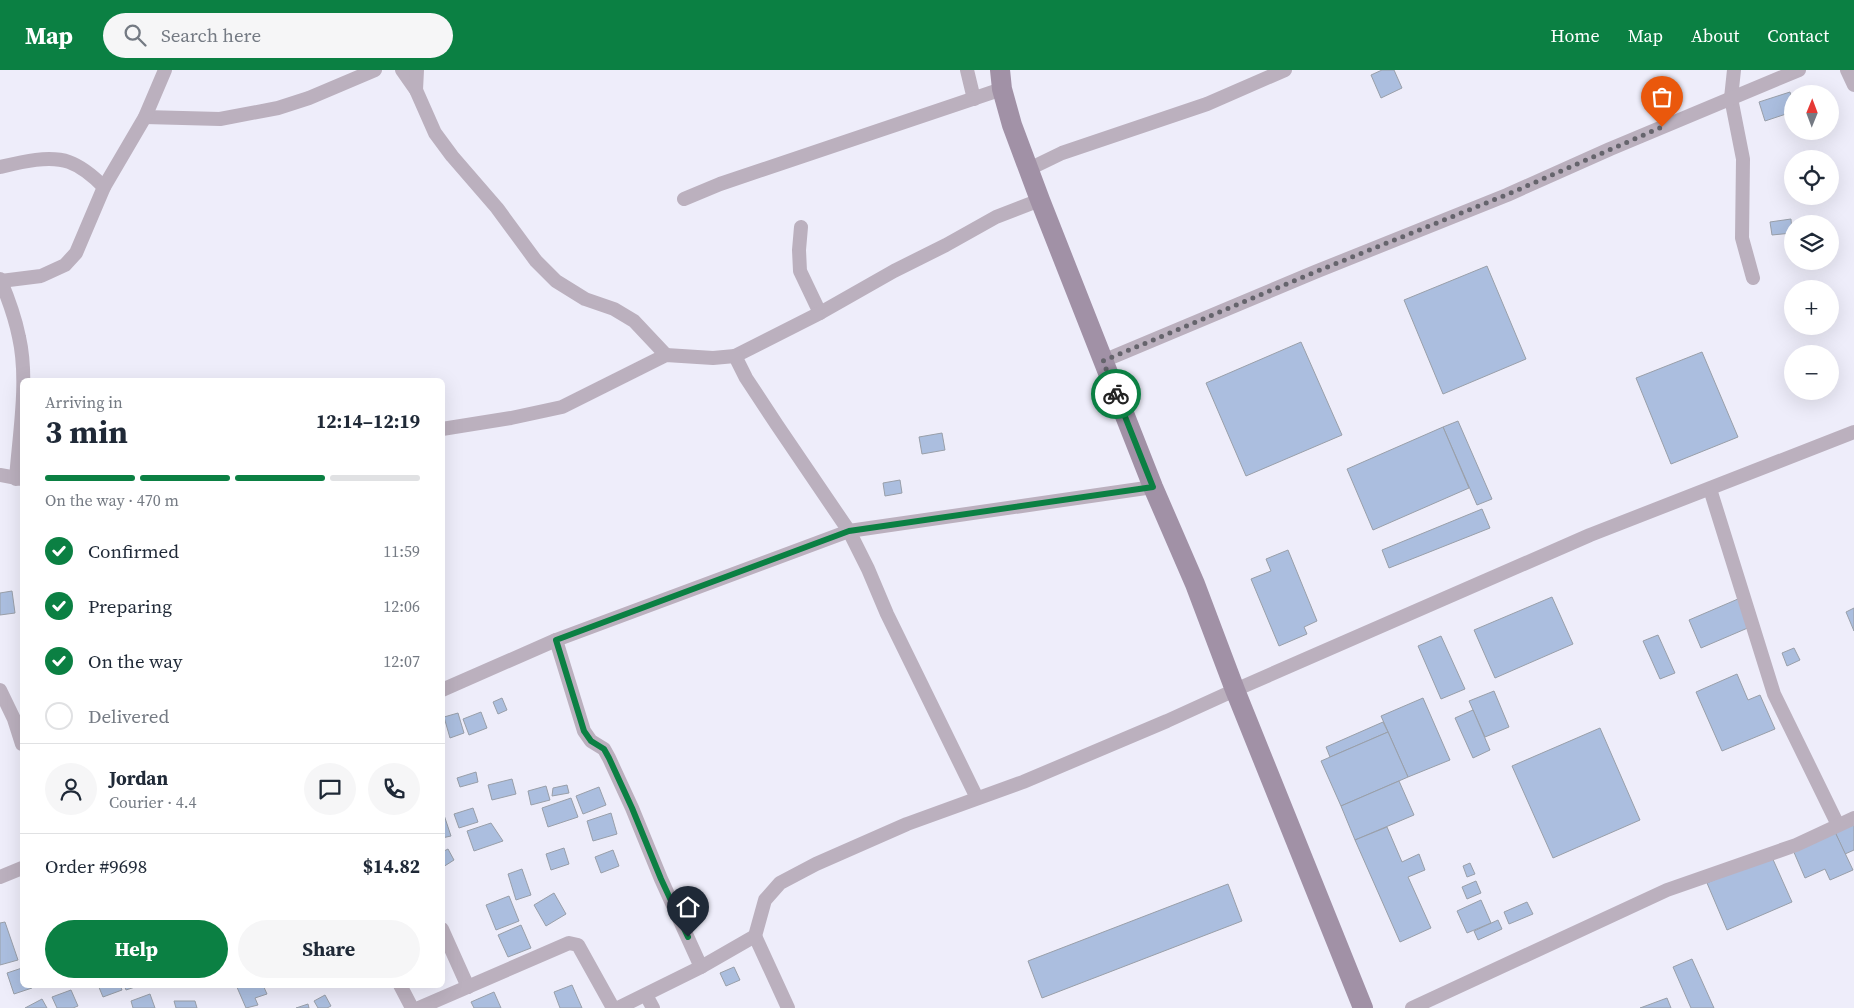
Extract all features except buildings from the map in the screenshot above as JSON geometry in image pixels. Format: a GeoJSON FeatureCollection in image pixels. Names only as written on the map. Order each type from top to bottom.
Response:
{"type":"FeatureCollection","features":[{"type":"Feature","properties":{"kind":"street"},"geometry":{"type":"LineString","coordinates":[[22,378],[20,338],[9,301],[0,280],[41,276],[65,265],[76,253],[104,187],[145,117],[165,70]]}},
{"type":"Feature","properties":{"kind":"street"},"geometry":{"type":"LineString","coordinates":[[145,117],[220,119],[278,108],[309,98],[375,70]]}},
{"type":"Feature","properties":{"kind":"street"},"geometry":{"type":"LineString","coordinates":[[402,70],[416,90],[435,133],[452,156],[497,208],[536,261],[556,281],[585,299],[614,309],[634,321],[666,355]]}},
{"type":"Feature","properties":{"kind":"street"},"geometry":{"type":"LineString","coordinates":[[416,70],[416,90]]}},
{"type":"Feature","properties":{"kind":"street"},"geometry":{"type":"LineString","coordinates":[[967,70],[974,99]]}},
{"type":"Feature","properties":{"kind":"street"},"geometry":{"type":"LineString","coordinates":[[1029,169],[1062,153],[1206,104],[1285,70]]}},
{"type":"Feature","properties":{"kind":"street"},"geometry":{"type":"LineString","coordinates":[[1734,70],[1731,98],[1743,159],[1742,238],[1752,278]]}},
{"type":"Feature","properties":{"kind":"street"},"geometry":{"type":"LineString","coordinates":[[1103,361],[1315,272],[1506,195],[1610,149],[1799,70]]}},
{"type":"Feature","properties":{"kind":"street"},"geometry":{"type":"LineString","coordinates":[[1847,70],[1854,85]]}},
{"type":"Feature","properties":{"kind":"street"},"geometry":{"type":"LineString","coordinates":[[684,199],[720,184],[797,159],[866,133],[974,99],[1001,79],[1012,124],[1040,200],[1153,487],[1195,584],[1235,690],[1363,1008]]}},
{"type":"Feature","properties":{"kind":"street"},"geometry":{"type":"LineString","coordinates":[[0,167],[39,160],[68,162],[90,173],[104,187]]}},
{"type":"Feature","properties":{"kind":"street"},"geometry":{"type":"LineString","coordinates":[[445,429],[562,408],[666,355],[713,358],[735,356],[996,217],[1040,200]]}},
{"type":"Feature","properties":{"kind":"street"},"geometry":{"type":"LineString","coordinates":[[801,227],[798,250],[800,270],[820,312]]}},
{"type":"Feature","properties":{"kind":"street"},"geometry":{"type":"LineString","coordinates":[[735,356],[746,378],[849,531],[887,614],[977,798]]}},
{"type":"Feature","properties":{"kind":"street"},"geometry":{"type":"LineString","coordinates":[[788,1008],[754,936],[765,900],[780,884],[816,864],[863,843],[1032,778],[1167,721],[1580,539],[1854,432]]}},
{"type":"Feature","properties":{"kind":"street"},"geometry":{"type":"LineString","coordinates":[[0,476],[19,479],[20,443]]}},
{"type":"Feature","properties":{"kind":"street"},"geometry":{"type":"LineString","coordinates":[[445,689],[556,640],[849,531],[1153,487]]}},
{"type":"Feature","properties":{"kind":"street"},"geometry":{"type":"LineString","coordinates":[[1710,489],[1774,694],[1838,825]]}},
{"type":"Feature","properties":{"kind":"street"},"geometry":{"type":"LineString","coordinates":[[556,640],[584,731],[591,741],[604,749],[609,758],[701,967]]}},
{"type":"Feature","properties":{"kind":"street"},"geometry":{"type":"LineString","coordinates":[[0,690],[14,719],[20,738]]}},
{"type":"Feature","properties":{"kind":"street"},"geometry":{"type":"LineString","coordinates":[[1412,1008],[1667,890],[1796,845],[1854,818]]}},
{"type":"Feature","properties":{"kind":"street"},"geometry":{"type":"LineString","coordinates":[[0,877],[20,869]]}},
{"type":"Feature","properties":{"kind":"street"},"geometry":{"type":"LineString","coordinates":[[445,936],[468,987]]}},
{"type":"Feature","properties":{"kind":"street"},"geometry":{"type":"LineString","coordinates":[[618,1008],[701,967],[754,936]]}},
{"type":"Feature","properties":{"kind":"street"},"geometry":{"type":"LineString","coordinates":[[419,1008],[569,943],[578,945],[614,1008]]}},
{"type":"Feature","properties":{"kind":"street"},"geometry":{"type":"LineString","coordinates":[[402,988],[412,1008]]}},
{"type":"Feature","properties":{"kind":"street"},"geometry":{"type":"LineString","coordinates":[[646,995],[653,1008]]}},
{"type":"Feature","properties":{"kind":"way so far"},"geometry":{"type":"LineString","coordinates":[[1116,394],[1103,361],[1315,272],[1506,195],[1662,127]]}},
{"type":"Feature","properties":{"kind":"route"},"geometry":{"type":"LineString","coordinates":[[688,937],[609,758],[604,749],[591,741],[584,731],[556,640],[849,531],[1153,487],[1116,394]]}}]}
